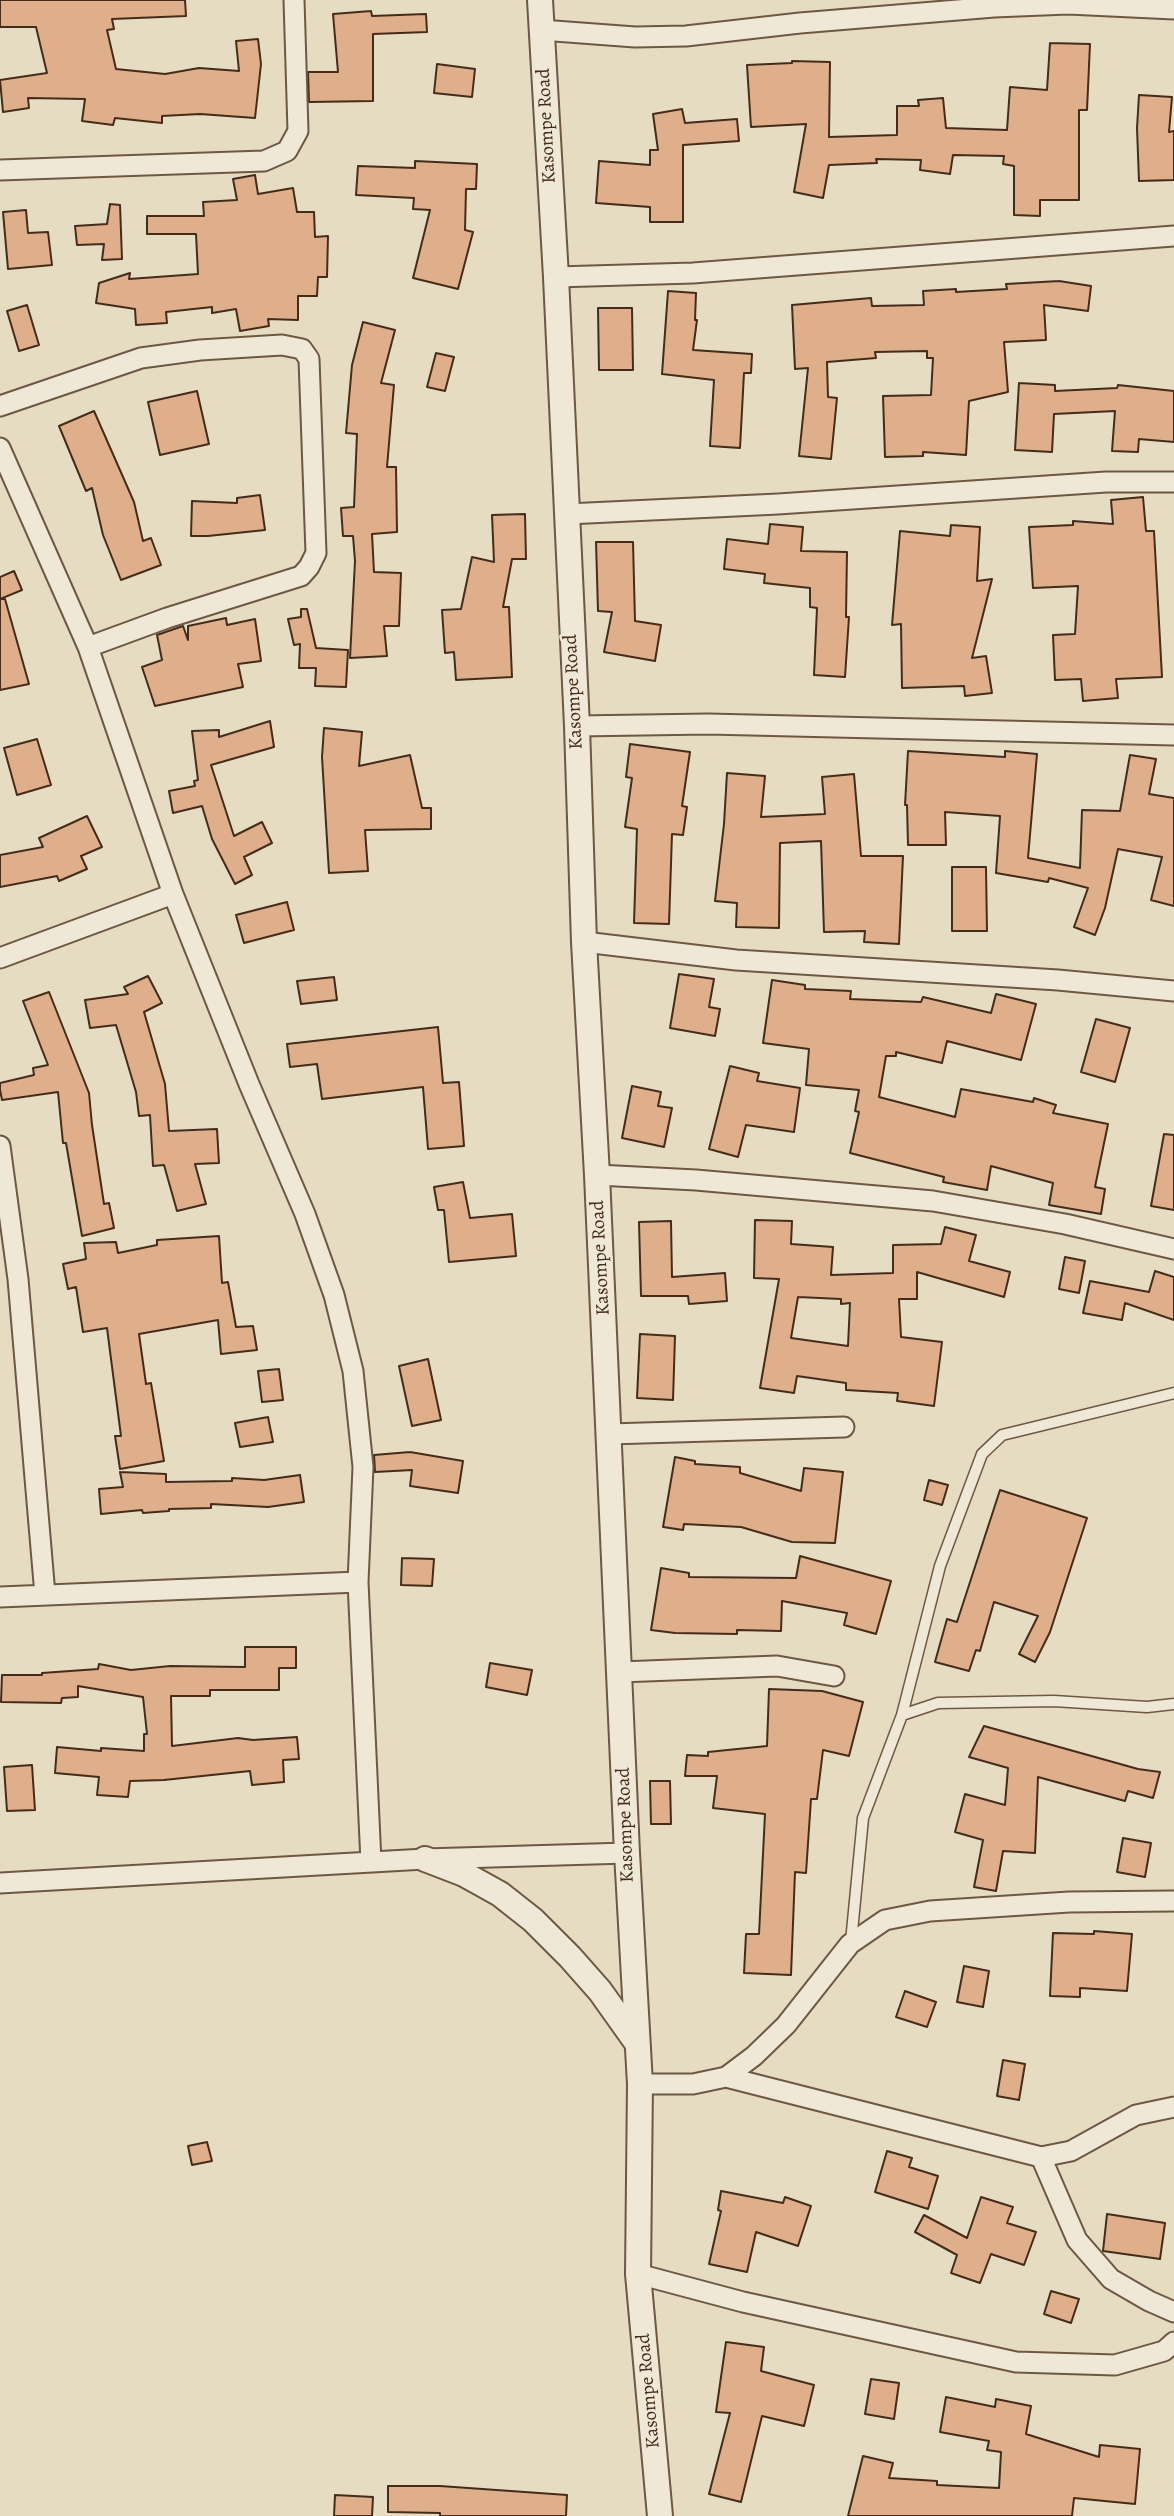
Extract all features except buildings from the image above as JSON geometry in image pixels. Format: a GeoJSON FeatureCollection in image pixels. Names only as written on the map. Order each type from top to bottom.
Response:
{"type":"FeatureCollection","features":[{"type":"Feature","properties":{"kind":"street"},"geometry":{"type":"LineString","coordinates":[[0,170],[264,161],[287,151],[298,131],[295,0]]}},
{"type":"Feature","properties":{"kind":"street","name":"Kasompe Road"},"geometry":{"type":"LineString","coordinates":[[540,0],[556,277],[584,942],[639,2084],[639,2274],[660,2516]]}},
{"type":"Feature","properties":{"kind":"street"},"geometry":{"type":"LineString","coordinates":[[541,30],[635,37],[686,36],[800,23],[994,7],[1068,4],[1174,9]]}},
{"type":"Feature","properties":{"kind":"street"},"geometry":{"type":"LineString","coordinates":[[556,277],[693,273],[1174,236]]}},
{"type":"Feature","properties":{"kind":"street"},"geometry":{"type":"LineString","coordinates":[[0,406],[141,358],[282,345],[302,349],[309,359],[316,553],[309,567],[301,576],[167,618],[88,648]]}},
{"type":"Feature","properties":{"kind":"street"},"geometry":{"type":"LineString","coordinates":[[1,454],[88,648],[173,894],[249,1084],[305,1213],[334,1295],[353,1371],[363,1466],[358,1582],[371,1863]]}},
{"type":"Feature","properties":{"kind":"street"},"geometry":{"type":"LineString","coordinates":[[567,514],[778,504],[1093,483],[1174,482]]}},
{"type":"Feature","properties":{"kind":"street"},"geometry":{"type":"LineString","coordinates":[[577,726],[722,724],[1174,735]]}},
{"type":"Feature","properties":{"kind":"street"},"geometry":{"type":"LineString","coordinates":[[0,958],[173,894]]}},
{"type":"Feature","properties":{"kind":"street"},"geometry":{"type":"LineString","coordinates":[[584,942],[736,960],[1058,980],[1174,991]]}},
{"type":"Feature","properties":{"kind":"street"},"geometry":{"type":"LineString","coordinates":[[0,1146],[18,1279],[45,1595]]}},
{"type":"Feature","properties":{"kind":"street"},"geometry":{"type":"LineString","coordinates":[[597,1175],[933,1201],[1065,1224],[1174,1249]]}},
{"type":"Feature","properties":{"kind":"street"},"geometry":{"type":"LineString","coordinates":[[609,1434],[844,1427]]}},
{"type":"Feature","properties":{"kind":"street"},"geometry":{"type":"LineString","coordinates":[[0,1597],[358,1582]]}},
{"type":"Feature","properties":{"kind":"street"},"geometry":{"type":"LineString","coordinates":[[620,1672],[777,1667],[834,1676]]}},
{"type":"Feature","properties":{"kind":"street"},"geometry":{"type":"LineString","coordinates":[[0,1883],[425,1860],[627,1853]]}},
{"type":"Feature","properties":{"kind":"street"},"geometry":{"type":"LineString","coordinates":[[425,1860],[464,1874],[500,1894],[533,1920],[570,1956],[600,1991],[637,2044]]}},
{"type":"Feature","properties":{"kind":"street"},"geometry":{"type":"LineString","coordinates":[[639,2084],[693,2084],[726,2077],[754,2056],[786,2025],[850,1944],[885,1920],[930,1911],[1069,1902],[1174,1901]]}},
{"type":"Feature","properties":{"kind":"street"},"geometry":{"type":"LineString","coordinates":[[726,2077],[1041,2157],[1072,2151],[1136,2115],[1174,2107]]}},
{"type":"Feature","properties":{"kind":"street"},"geometry":{"type":"LineString","coordinates":[[1041,2157],[1077,2240],[1111,2279],[1174,2312]]}},
{"type":"Feature","properties":{"kind":"street"},"geometry":{"type":"LineString","coordinates":[[639,2274],[743,2302],[1016,2362],[1115,2365],[1164,2351],[1174,2342]]}},
{"type":"Feature","properties":{"kind":"lane"},"geometry":{"type":"LineString","coordinates":[[850,1944],[863,1818],[902,1715],[940,1566],[982,1454],[1002,1435],[1174,1393]]}},
{"type":"Feature","properties":{"kind":"lane"},"geometry":{"type":"LineString","coordinates":[[902,1715],[938,1703],[1054,1700],[1147,1707],[1174,1704]]}}]}
